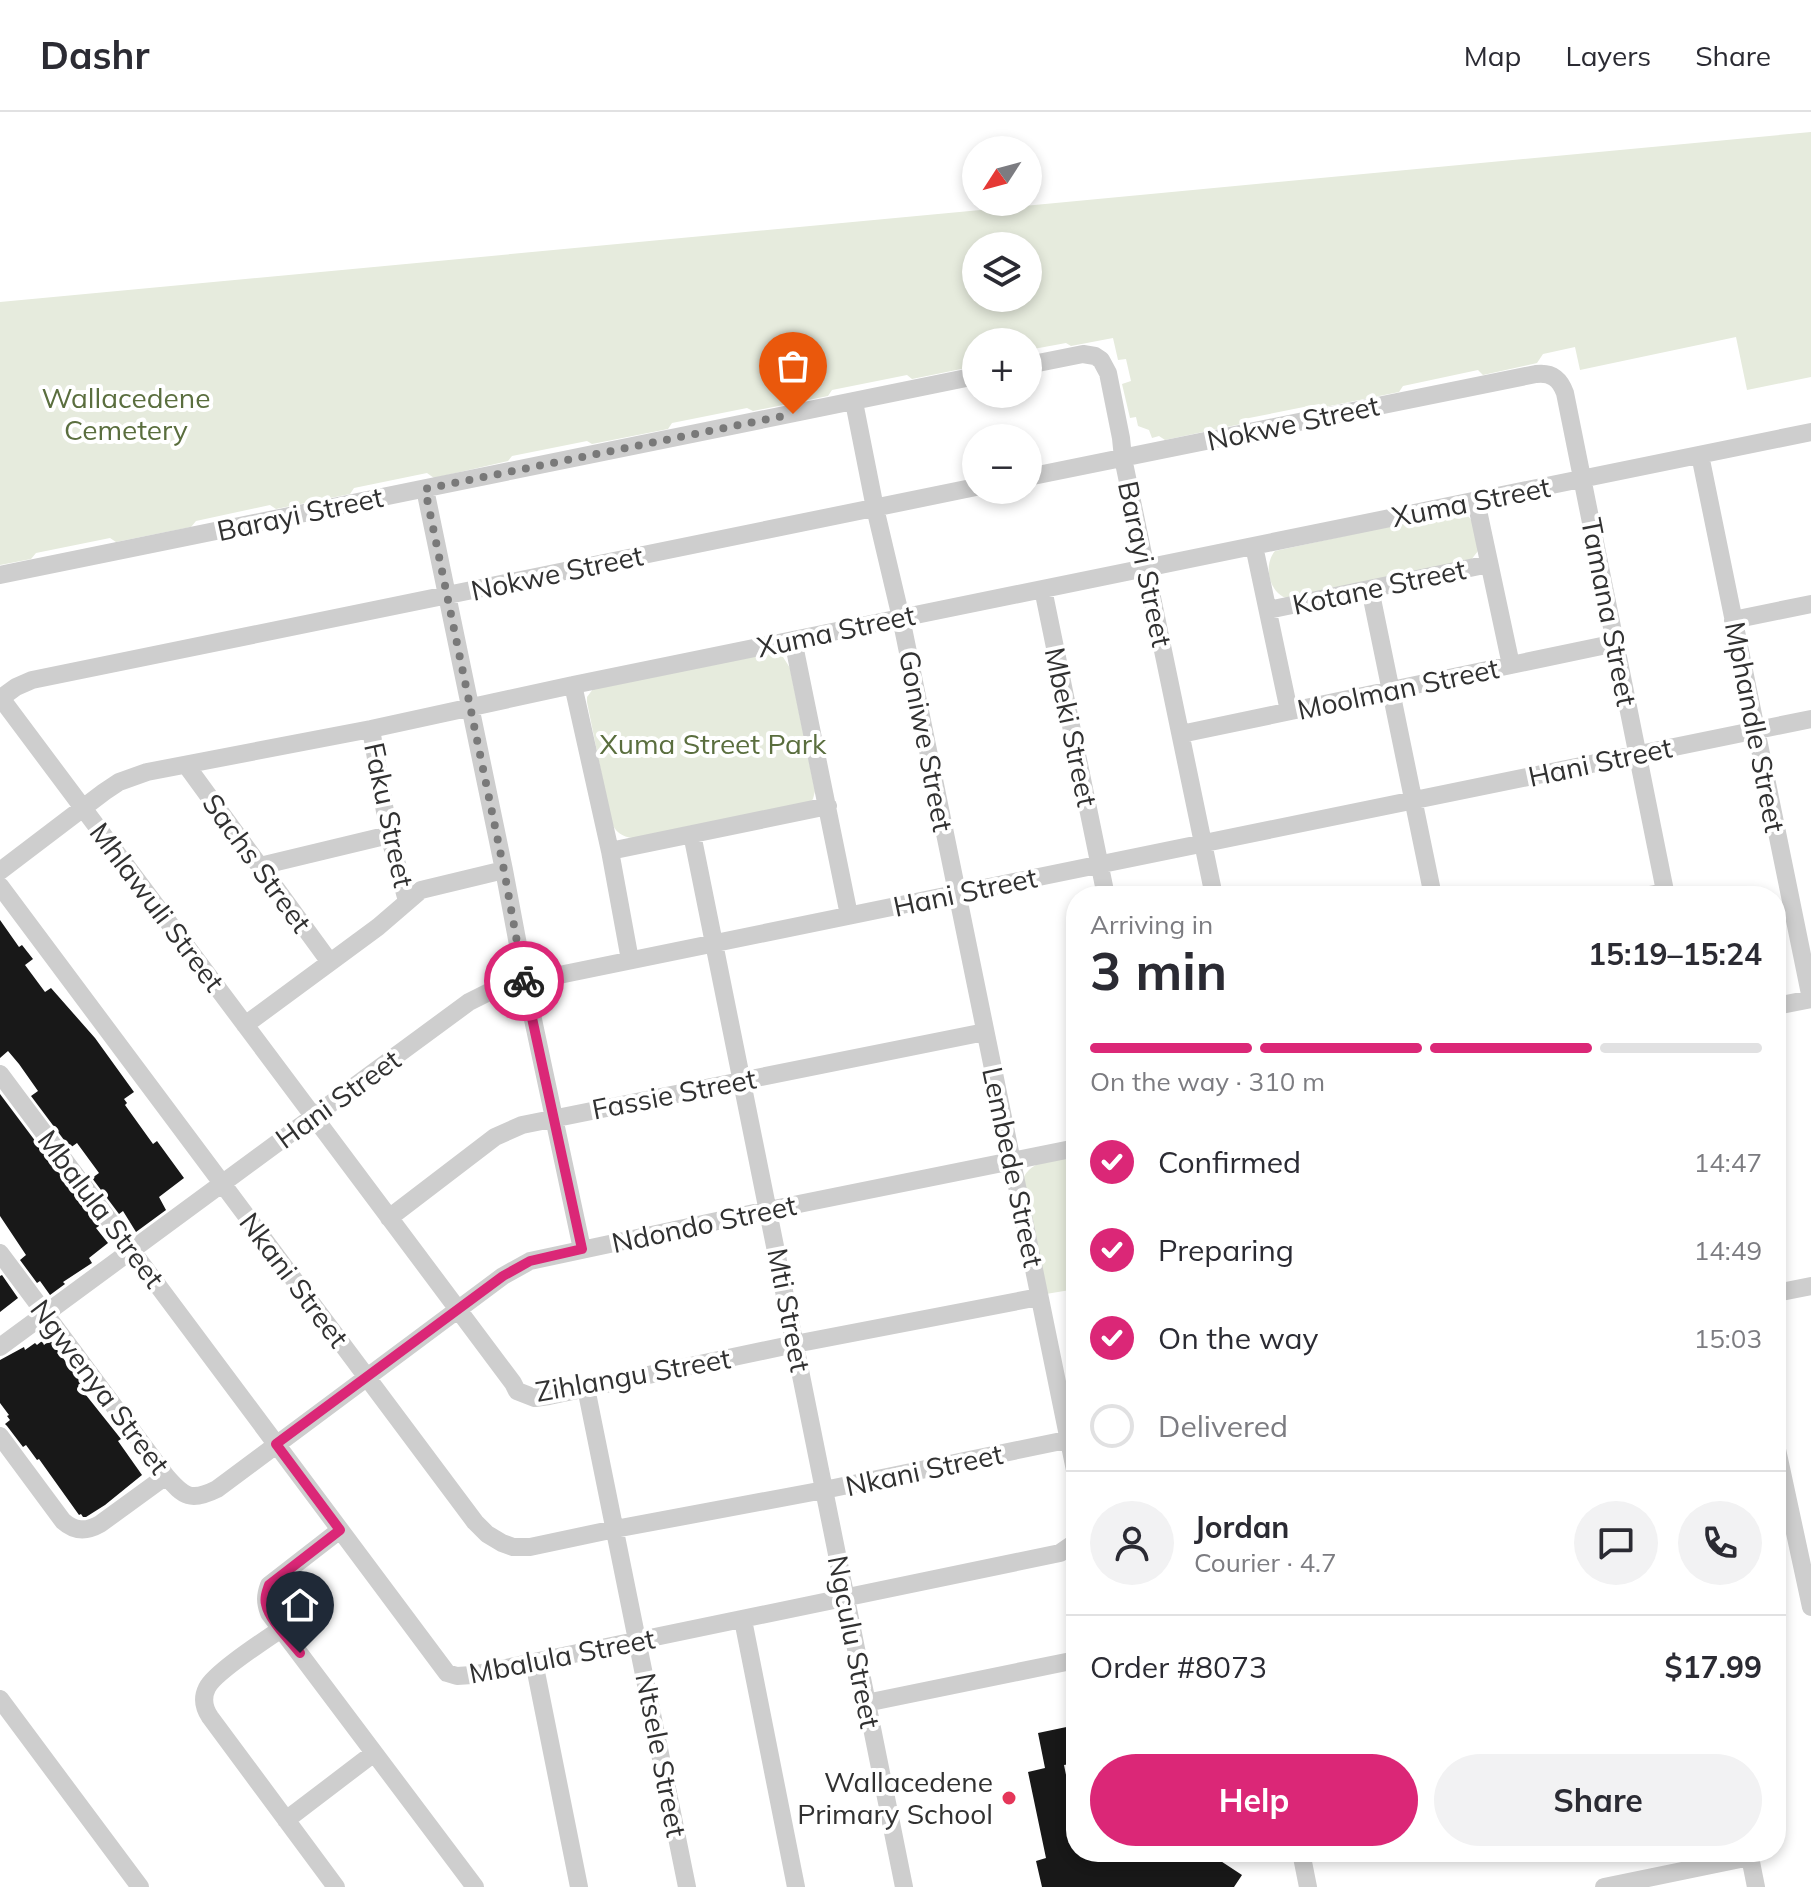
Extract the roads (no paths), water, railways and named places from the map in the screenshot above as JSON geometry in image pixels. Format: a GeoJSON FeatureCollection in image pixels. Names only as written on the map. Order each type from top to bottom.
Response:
{"type":"FeatureCollection","features":[{"type":"Feature","properties":{"kind":"street","name":"Barayi Street"},"geometry":{"type":"LineString","coordinates":[[1042,362],[1083,354],[1101,360],[1108,373],[1212,886]]}},
{"type":"Feature","properties":{"kind":"street","name":"Nokwe Street"},"geometry":{"type":"LineString","coordinates":[[1042,474],[1536,374],[1556,378]]}},
{"type":"Feature","properties":{"kind":"street","name":"Tamana Street"},"geometry":{"type":"LineString","coordinates":[[1556,378],[1565,393],[1664,886]]}},
{"type":"Feature","properties":{"kind":"street","name":"Barayi Street"},"geometry":{"type":"LineString","coordinates":[[0,575],[962,379]]}},
{"type":"Feature","properties":{"kind":"street","name":"Goniwe Street"},"geometry":{"type":"LineString","coordinates":[[854,402],[957,893]]}},
{"type":"Feature","properties":{"kind":"street","name":"Xuma Street"},"geometry":{"type":"LineString","coordinates":[[0,871],[104,792],[133,776],[1811,434]]}},
{"type":"Feature","properties":{"kind":"street","name":"Mphandle Street"},"geometry":{"type":"LineString","coordinates":[[1700,455],[1811,999]]}},
{"type":"Feature","properties":{"kind":"street"},"geometry":{"type":"LineString","coordinates":[[425,489],[582,1249]]}},
{"type":"Feature","properties":{"kind":"street","name":"Nokwe Street"},"geometry":{"type":"LineString","coordinates":[[0,698],[32,680],[962,490]]}},
{"type":"Feature","properties":{"kind":"street"},"geometry":{"type":"LineString","coordinates":[[1476,501],[1511,665]]}},
{"type":"Feature","properties":{"kind":"street"},"geometry":{"type":"LineString","coordinates":[[1254,546],[1289,711]]}},
{"type":"Feature","properties":{"kind":"street","name":"Kotane Street"},"geometry":{"type":"LineString","coordinates":[[1268,610],[1489,564]]}},
{"type":"Feature","properties":{"kind":"street","name":"Mbeki Street"},"geometry":{"type":"LineString","coordinates":[[1043,589],[1104,886]]}},
{"type":"Feature","properties":{"kind":"street"},"geometry":{"type":"LineString","coordinates":[[1370,589],[1431,886]]}},
{"type":"Feature","properties":{"kind":"street"},"geometry":{"type":"LineString","coordinates":[[1733,620],[1811,604]]}},
{"type":"Feature","properties":{"kind":"street"},"geometry":{"type":"LineString","coordinates":[[793,640],[849,915]]}},
{"type":"Feature","properties":{"kind":"street","name":"Moolman Street"},"geometry":{"type":"LineString","coordinates":[[1181,734],[1616,643]]}},
{"type":"Feature","properties":{"kind":"street"},"geometry":{"type":"LineString","coordinates":[[573,685],[610,851],[630,960]]}},
{"type":"Feature","properties":{"kind":"street","name":"Mhlawuli Street"},"geometry":{"type":"LineString","coordinates":[[0,698],[313,1116]]}},
{"type":"Feature","properties":{"kind":"street","name":"Hani Street"},"geometry":{"type":"LineString","coordinates":[[0,1347],[469,1002],[491,991],[1811,719]]}},
{"type":"Feature","properties":{"kind":"street","name":"Faku Street"},"geometry":{"type":"LineString","coordinates":[[371,729],[389,835],[407,901]]}},
{"type":"Feature","properties":{"kind":"street","name":"Sachs Street"},"geometry":{"type":"LineString","coordinates":[[186,765],[329,961]]}},
{"type":"Feature","properties":{"kind":"street"},"geometry":{"type":"LineString","coordinates":[[610,851],[828,806]]}},
{"type":"Feature","properties":{"kind":"street","name":"Mti Street"},"geometry":{"type":"LineString","coordinates":[[692,834],[744,1080],[824,1490]]}},
{"type":"Feature","properties":{"kind":"street"},"geometry":{"type":"LineString","coordinates":[[260,866],[389,835]]}},
{"type":"Feature","properties":{"kind":"street"},"geometry":{"type":"LineString","coordinates":[[245,1025],[378,927],[421,890],[504,870]]}},
{"type":"Feature","properties":{"kind":"street","name":"Nkani Street"},"geometry":{"type":"LineString","coordinates":[[0,886],[475,1522],[494,1539],[513,1547],[530,1547],[1066,1440]]}},
{"type":"Feature","properties":{"kind":"street","name":"Lembede Street"},"geometry":{"type":"LineString","coordinates":[[957,893],[1039,1297],[1066,1413]]}},
{"type":"Feature","properties":{"kind":"street"},"geometry":{"type":"LineString","coordinates":[[1786,1004],[1811,999]]}},
{"type":"Feature","properties":{"kind":"street","name":"Fassie Street"},"geometry":{"type":"LineString","coordinates":[[389,1218],[495,1137],[522,1125],[985,1032]]}},
{"type":"Feature","properties":{"kind":"street","name":"Mbalula Street"},"geometry":{"type":"LineString","coordinates":[[0,1074],[447,1673],[472,1675],[638,1642],[1051,1556],[1066,1550]]}},
{"type":"Feature","properties":{"kind":"street","name":"Zihlangu Street"},"geometry":{"type":"LineString","coordinates":[[313,1116],[517,1391],[535,1398],[1039,1297]]}},
{"type":"Feature","properties":{"kind":"street","name":"Ndondo Street"},"geometry":{"type":"LineString","coordinates":[[366,1377],[457,1309],[530,1261],[1066,1150]]}},
{"type":"Feature","properties":{"kind":"street","name":"Ngwenya Street"},"geometry":{"type":"LineString","coordinates":[[0,1253],[180,1492],[202,1496],[217,1489],[366,1377]]}},
{"type":"Feature","properties":{"kind":"street"},"geometry":{"type":"LineString","coordinates":[[1786,1291],[1811,1286]]}},
{"type":"Feature","properties":{"kind":"street","name":"Ntsele Street"},"geometry":{"type":"LineString","coordinates":[[586,1388],[687,1887]]}},
{"type":"Feature","properties":{"kind":"street"},"geometry":{"type":"LineString","coordinates":[[0,1436],[63,1521],[75,1528],[88,1529],[100,1524],[166,1476]]}},
{"type":"Feature","properties":{"kind":"street","name":"Ngculu Street"},"geometry":{"type":"LineString","coordinates":[[824,1490],[904,1887]]}},
{"type":"Feature","properties":{"kind":"street"},"geometry":{"type":"LineString","coordinates":[[1786,1523],[1808,1584],[1811,1607]]}},
{"type":"Feature","properties":{"kind":"street"},"geometry":{"type":"LineString","coordinates":[[340,1530],[269,1585],[265,1603],[269,1613],[475,1887]]}},
{"type":"Feature","properties":{"kind":"street"},"geometry":{"type":"LineString","coordinates":[[743,1620],[796,1887]]}},
{"type":"Feature","properties":{"kind":"street"},"geometry":{"type":"LineString","coordinates":[[281,1629],[208,1684],[204,1699],[206,1712],[336,1887]]}},
{"type":"Feature","properties":{"kind":"street"},"geometry":{"type":"LineString","coordinates":[[534,1662],[579,1887]]}},
{"type":"Feature","properties":{"kind":"street"},"geometry":{"type":"LineString","coordinates":[[866,1703],[1066,1662]]}},
{"type":"Feature","properties":{"kind":"street"},"geometry":{"type":"LineString","coordinates":[[0,1699],[140,1887]]}},
{"type":"Feature","properties":{"kind":"street"},"geometry":{"type":"LineString","coordinates":[[286,1820],[374,1753]]}},
{"type":"Feature","properties":{"kind":"street"},"geometry":{"type":"LineString","coordinates":[[1303,1862],[1308,1887]]}},
{"type":"Feature","properties":{"kind":"street"},"geometry":{"type":"LineString","coordinates":[[1604,1887],[1646,1883],[1721,1862]]}},
{"type":"Feature","properties":{"kind":"street"},"geometry":{"type":"LineString","coordinates":[[1751,1862],[1756,1887]]}},
{"type":"Feature","properties":{"kind":"place","name":"Wallacedene Primary School"},"geometry":{"type":"Point","coordinates":[1009,1798]}},
{"type":"Feature","properties":{"kind":"park label","name":"Wallacedene Cemetery"},"geometry":{"type":"Point","coordinates":[126,414]}},
{"type":"Feature","properties":{"kind":"park label","name":"Xuma Street Park"},"geometry":{"type":"Point","coordinates":[713,744]}}]}
